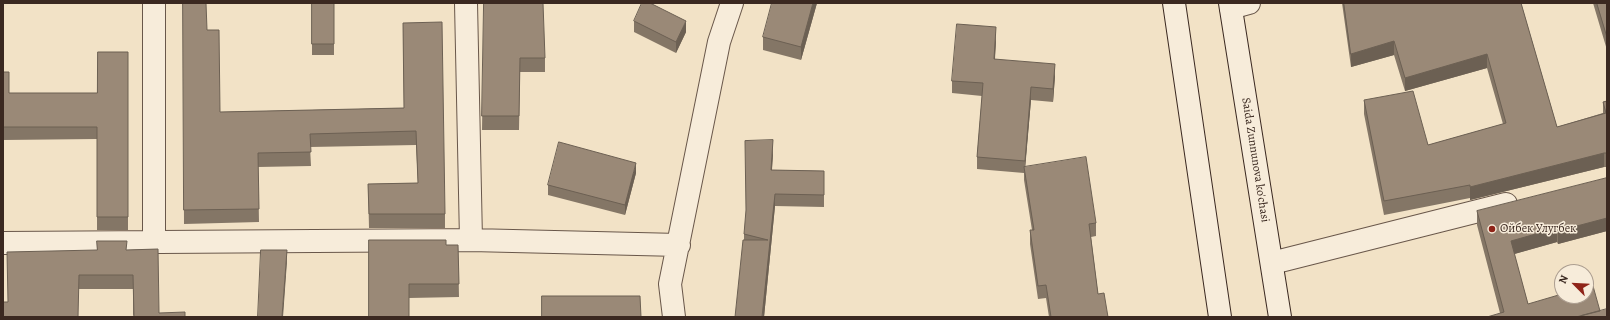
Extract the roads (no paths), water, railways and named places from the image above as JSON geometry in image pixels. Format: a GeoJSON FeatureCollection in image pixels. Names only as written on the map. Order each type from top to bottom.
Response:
{"type":"FeatureCollection","features":[{"type":"Feature","properties":{"kind":"street"},"geometry":{"type":"LineString","coordinates":[[154,3],[154,241]]}},
{"type":"Feature","properties":{"kind":"street"},"geometry":{"type":"LineString","coordinates":[[466,3],[471,240]]}},
{"type":"Feature","properties":{"kind":"street"},"geometry":{"type":"LineString","coordinates":[[674,317],[670,284],[719,42],[732,3]]}},
{"type":"Feature","properties":{"kind":"street"},"geometry":{"type":"LineString","coordinates":[[1174,3],[1220,317]]}},
{"type":"Feature","properties":{"kind":"street","name":"Saida Zunnunova ko'chasi"},"geometry":{"type":"LineString","coordinates":[[1237,5],[1280,317]]}},
{"type":"Feature","properties":{"kind":"street"},"geometry":{"type":"LineString","coordinates":[[1272,263],[1523,200]]}},
{"type":"Feature","properties":{"kind":"street"},"geometry":{"type":"LineString","coordinates":[[3,242],[471,240],[679,244]]}},
{"type":"Feature","properties":{"kind":"place","name":"Ойбек Улугбек"},"geometry":{"type":"Point","coordinates":[1492,229]}}]}
